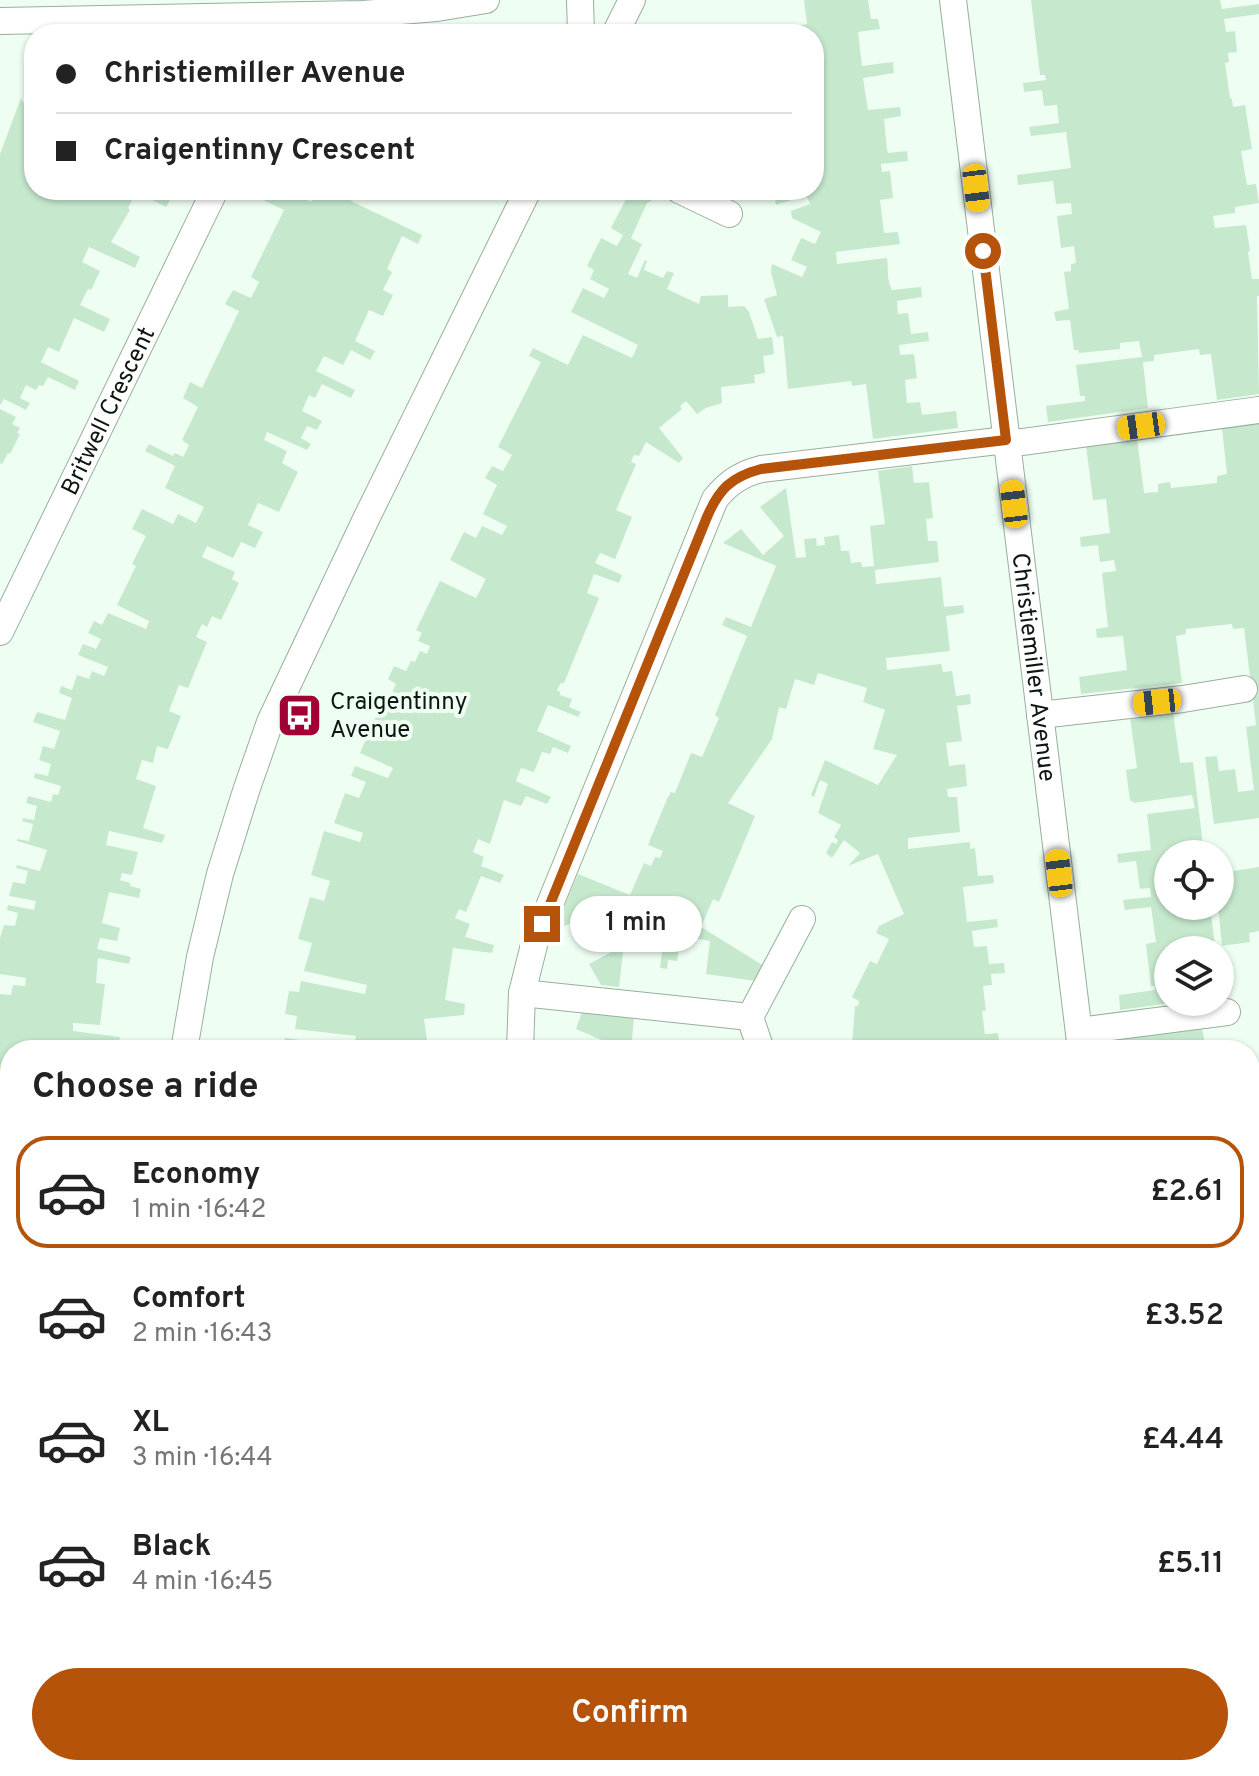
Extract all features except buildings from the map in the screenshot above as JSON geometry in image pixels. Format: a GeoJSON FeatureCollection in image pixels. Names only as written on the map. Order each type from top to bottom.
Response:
{"type":"FeatureCollection","features":[{"type":"Feature","properties":{"kind":"street"},"geometry":{"type":"LineString","coordinates":[[296,24],[486,0]]}},
{"type":"Feature","properties":{"kind":"street"},"geometry":{"type":"LineString","coordinates":[[580,0],[581,24]]}},
{"type":"Feature","properties":{"kind":"street"},"geometry":{"type":"LineString","coordinates":[[620,24],[632,0]]}},
{"type":"Feature","properties":{"kind":"street","name":"Christiemiller Avenue"},"geometry":{"type":"LineString","coordinates":[[953,0],[1080,1040]]}},
{"type":"Feature","properties":{"kind":"street"},"geometry":{"type":"LineString","coordinates":[[0,21],[216,24]]}},
{"type":"Feature","properties":{"kind":"street","name":"Britwell Crescent"},"geometry":{"type":"LineString","coordinates":[[0,632],[210,200]]}},
{"type":"Feature","properties":{"kind":"street"},"geometry":{"type":"LineString","coordinates":[[186,1040],[200,957],[220,874],[270,722],[523,200]]}},
{"type":"Feature","properties":{"kind":"street"},"geometry":{"type":"LineString","coordinates":[[700,200],[729,214]]}},
{"type":"Feature","properties":{"kind":"street"},"geometry":{"type":"LineString","coordinates":[[520,1040],[522,993],[542,924],[707,517],[724,487],[747,473],[761,469],[1259,410]]}},
{"type":"Feature","properties":{"kind":"street"},"geometry":{"type":"LineString","coordinates":[[1040,715],[1244,689]]}},
{"type":"Feature","properties":{"kind":"street"},"geometry":{"type":"LineString","coordinates":[[758,1040],[750,1017],[802,919]]}},
{"type":"Feature","properties":{"kind":"street"},"geometry":{"type":"LineString","coordinates":[[522,993],[750,1017]]}},
{"type":"Feature","properties":{"kind":"street"},"geometry":{"type":"LineString","coordinates":[[1080,1040],[1206,1016]]}},
{"type":"Feature","properties":{"kind":"green space"},"geometry":{"type":"Polygon","coordinates":[[[804,0],[868,0],[871,19],[878,19],[880,29],[858,32],[862,66],[893,62],[894,73],[863,78],[868,110],[900,107],[901,116],[884,119],[887,150],[888,153],[907,151],[908,161],[881,164],[882,172],[890,171],[893,198],[880,200],[884,233],[898,232],[900,244],[836,252],[837,264],[887,258],[892,290],[921,287],[922,297],[897,301],[898,314],[908,313],[911,334],[928,332],[929,341],[899,345],[900,355],[914,354],[917,378],[905,380],[907,403],[920,402],[922,415],[956,411],[958,428],[873,439],[866,384],[852,386],[851,381],[788,389],[783,336],[777,337],[764,299],[777,295],[772,264],[802,277],[807,267],[791,260],[801,238],[815,244],[821,232],[792,218],[791,211],[810,204],[808,200],[824,200],[824,24],[807,24],[804,0]]]}},
{"type":"Feature","properties":{"kind":"green space"},"geometry":{"type":"Polygon","coordinates":[[[1031,0],[1220,0],[1222,9],[1259,4],[1259,14],[1224,19],[1226,32],[1235,31],[1237,52],[1228,53],[1229,62],[1225,63],[1230,98],[1233,107],[1245,105],[1252,149],[1241,151],[1247,185],[1256,184],[1259,203],[1235,207],[1235,213],[1213,216],[1215,228],[1246,225],[1252,279],[1259,279],[1259,394],[1217,400],[1211,354],[1200,355],[1199,349],[1154,355],[1154,361],[1143,362],[1148,408],[1048,422],[1046,406],[1085,401],[1085,396],[1080,396],[1076,365],[1142,357],[1139,341],[1120,343],[1120,349],[1079,353],[1074,350],[1070,320],[1056,321],[1054,312],[1069,309],[1064,272],[1071,271],[1071,264],[1076,263],[1074,246],[1061,248],[1057,216],[1072,214],[1071,203],[1056,204],[1053,181],[1018,185],[1017,175],[1071,168],[1066,132],[1031,136],[1029,127],[1059,123],[1057,105],[1044,106],[1042,90],[1024,92],[1023,83],[1046,80],[1045,75],[1040,75],[1031,0]]]}},
{"type":"Feature","properties":{"kind":"green space"},"geometry":{"type":"Polygon","coordinates":[[[21,98],[24,104],[24,200],[132,200],[130,210],[111,242],[140,257],[135,268],[89,247],[82,262],[100,271],[80,305],[110,319],[104,332],[74,318],[59,352],[48,347],[41,362],[79,381],[75,390],[48,377],[43,386],[39,385],[36,390],[26,385],[20,398],[30,403],[26,410],[4,399],[0,405],[0,154],[21,98]]]}},
{"type":"Feature","properties":{"kind":"green space"},"geometry":{"type":"Polygon","coordinates":[[[152,200],[170,200],[166,207],[152,200]]]}},
{"type":"Feature","properties":{"kind":"green space"},"geometry":{"type":"Polygon","coordinates":[[[263,200],[351,200],[422,235],[418,244],[402,236],[387,269],[392,272],[383,290],[393,295],[383,316],[369,310],[355,341],[375,351],[370,360],[351,350],[343,365],[324,356],[316,371],[355,390],[351,398],[322,384],[315,398],[309,395],[302,411],[322,421],[317,430],[307,426],[301,438],[311,444],[307,450],[267,432],[264,440],[287,451],[282,463],[298,472],[279,512],[258,503],[248,525],[263,532],[255,548],[241,542],[233,558],[207,546],[202,557],[235,572],[232,579],[239,583],[221,620],[212,616],[207,627],[202,624],[196,637],[207,642],[188,688],[179,685],[169,711],[181,716],[168,749],[157,746],[153,763],[142,760],[136,779],[156,786],[143,828],[165,835],[162,843],[109,831],[106,845],[138,852],[132,875],[122,873],[120,880],[141,889],[139,898],[109,892],[102,923],[120,928],[117,941],[100,938],[97,949],[131,957],[129,964],[98,958],[96,983],[105,984],[100,1025],[73,1023],[73,1031],[120,1037],[119,1040],[0,1040],[0,994],[11,995],[13,985],[25,986],[26,978],[0,974],[0,938],[4,925],[15,926],[18,913],[7,910],[8,905],[34,910],[36,901],[9,896],[13,882],[25,884],[28,871],[16,868],[17,865],[40,871],[47,850],[17,839],[29,841],[33,824],[22,821],[23,818],[34,820],[37,806],[26,803],[28,796],[51,802],[53,794],[58,795],[61,786],[34,778],[35,773],[48,776],[51,764],[39,760],[43,746],[54,749],[60,731],[33,722],[37,712],[65,720],[72,698],[59,693],[61,686],[72,690],[77,675],[89,679],[92,671],[104,676],[108,667],[78,655],[83,644],[96,649],[101,639],[88,633],[94,621],[102,625],[108,613],[146,629],[149,621],[117,605],[136,566],[132,564],[146,536],[132,529],[142,509],[173,524],[178,514],[196,523],[204,507],[165,488],[175,466],[145,451],[149,444],[173,456],[175,453],[183,457],[189,445],[182,440],[198,407],[183,398],[190,382],[202,388],[239,311],[225,304],[233,290],[251,298],[259,282],[251,277],[284,210],[263,200]]]}},
{"type":"Feature","properties":{"kind":"green space"},"geometry":{"type":"Polygon","coordinates":[[[625,200],[652,200],[647,203],[631,238],[642,244],[628,274],[637,278],[645,260],[644,270],[663,278],[667,271],[674,273],[667,289],[699,304],[701,296],[728,295],[728,307],[744,306],[749,312],[758,339],[772,337],[774,354],[763,356],[765,373],[754,375],[755,383],[721,387],[722,403],[697,414],[686,401],[680,406],[682,409],[659,428],[683,458],[679,463],[646,442],[639,456],[634,455],[631,462],[636,464],[616,510],[632,517],[615,559],[600,553],[595,563],[622,575],[619,583],[594,574],[587,593],[599,598],[564,683],[557,690],[560,695],[572,699],[569,707],[581,712],[578,717],[548,705],[537,731],[571,746],[568,753],[553,747],[550,754],[542,752],[534,772],[521,768],[516,781],[551,797],[547,804],[526,796],[521,806],[504,800],[490,844],[478,839],[473,852],[484,857],[481,866],[504,875],[500,883],[481,876],[466,912],[459,909],[455,918],[470,924],[465,937],[494,945],[492,953],[453,948],[445,1000],[465,1004],[464,1015],[424,1019],[427,1040],[355,1040],[356,1036],[295,1029],[297,1016],[285,1014],[289,991],[299,992],[301,981],[365,994],[367,985],[304,971],[312,943],[298,939],[310,897],[324,901],[330,881],[311,875],[324,831],[360,842],[363,833],[334,823],[345,793],[359,798],[366,782],[351,776],[355,766],[388,778],[393,768],[360,753],[379,710],[384,711],[396,684],[388,679],[394,666],[406,671],[420,651],[427,654],[430,646],[418,641],[422,633],[416,630],[440,581],[476,598],[486,579],[450,560],[464,532],[476,538],[482,526],[502,535],[507,526],[483,514],[497,485],[485,478],[492,466],[503,471],[512,455],[498,447],[541,362],[529,356],[533,348],[568,365],[583,335],[632,358],[638,345],[571,312],[583,288],[604,298],[609,289],[590,279],[594,270],[587,266],[601,238],[617,246],[623,235],[611,228],[625,200]]]}},
{"type":"Feature","properties":{"kind":"green space"},"geometry":{"type":"Polygon","coordinates":[[[0,409],[16,417],[12,424],[20,428],[10,454],[2,464],[0,463],[0,409]]]}},
{"type":"Feature","properties":{"kind":"green space"},"geometry":{"type":"Polygon","coordinates":[[[1259,424],[1259,818],[1214,824],[1205,757],[1217,756],[1219,771],[1235,769],[1238,792],[1254,790],[1246,727],[1256,725],[1244,628],[1233,629],[1232,624],[1186,629],[1186,634],[1176,636],[1182,683],[1081,694],[1079,677],[1127,670],[1123,636],[1097,638],[1096,629],[1108,627],[1102,573],[1116,571],[1114,560],[1100,562],[1098,545],[1081,547],[1080,537],[1110,533],[1106,499],[1093,500],[1086,446],[1137,439],[1144,493],[1158,492],[1158,484],[1170,482],[1171,488],[1217,483],[1217,476],[1227,474],[1222,428],[1259,424]]]}},
{"type":"Feature","properties":{"kind":"green space"},"geometry":{"type":"Polygon","coordinates":[[[912,466],[914,483],[929,482],[933,518],[926,519],[928,541],[937,541],[939,562],[875,570],[876,584],[941,577],[944,607],[963,605],[964,613],[946,616],[950,651],[886,658],[887,670],[941,664],[943,672],[952,671],[956,696],[970,694],[971,704],[957,706],[962,741],[946,743],[949,766],[965,764],[967,786],[947,789],[948,797],[957,797],[960,832],[908,838],[908,849],[970,842],[970,849],[975,848],[978,876],[993,875],[994,883],[963,887],[967,922],[997,919],[998,927],[972,931],[974,947],[987,946],[989,964],[1004,963],[1005,973],[991,974],[992,985],[983,986],[985,1034],[998,1033],[999,1040],[852,1040],[855,1006],[859,1001],[852,997],[870,961],[877,964],[889,939],[876,933],[879,926],[904,914],[878,854],[848,866],[860,853],[844,840],[832,858],[826,853],[832,842],[836,844],[838,840],[834,837],[841,825],[818,813],[828,784],[820,780],[814,797],[811,795],[825,760],[878,785],[897,755],[873,749],[885,710],[863,702],[867,688],[818,673],[814,685],[795,679],[786,709],[779,707],[772,739],[728,803],[755,816],[719,902],[713,899],[701,927],[764,966],[756,981],[706,974],[710,941],[681,936],[677,961],[668,960],[667,969],[660,968],[664,935],[638,931],[640,911],[628,909],[619,987],[601,985],[589,964],[619,948],[599,911],[555,929],[578,874],[630,895],[644,863],[651,866],[655,857],[660,858],[663,851],[648,845],[667,799],[671,792],[675,793],[691,753],[702,757],[719,718],[715,715],[747,636],[722,625],[726,617],[751,627],[776,566],[723,543],[741,529],[763,555],[784,536],[760,507],[786,488],[796,558],[806,557],[804,539],[816,538],[817,546],[825,545],[824,537],[839,535],[841,551],[849,551],[851,563],[861,562],[862,567],[874,566],[870,526],[885,524],[878,471],[912,466]]]}},
{"type":"Feature","properties":{"kind":"green space"},"geometry":{"type":"Polygon","coordinates":[[[1173,712],[1180,763],[1193,762],[1202,840],[1154,840],[1154,920],[1212,920],[1214,936],[1155,936],[1151,907],[1125,910],[1123,900],[1151,897],[1150,888],[1140,889],[1136,861],[1118,863],[1117,854],[1151,850],[1147,814],[1195,808],[1192,795],[1130,801],[1126,770],[1137,768],[1130,717],[1173,712]]]}},
{"type":"Feature","properties":{"kind":"green space"},"geometry":{"type":"Polygon","coordinates":[[[1259,867],[1259,931],[1249,933],[1250,942],[1234,944],[1234,936],[1221,936],[1219,920],[1234,920],[1234,871],[1259,867]]]}},
{"type":"Feature","properties":{"kind":"green space"},"geometry":{"type":"Polygon","coordinates":[[[1154,942],[1154,986],[1151,986],[1146,944],[1154,942]]]}},
{"type":"Feature","properties":{"kind":"green space"},"geometry":{"type":"Polygon","coordinates":[[[1154,990],[1154,1005],[1120,1010],[1119,995],[1154,990]]]}},
{"type":"Feature","properties":{"kind":"green space"},"geometry":{"type":"Polygon","coordinates":[[[582,1012],[634,1018],[632,1040],[601,1040],[576,1029],[582,1012]]]}},
{"type":"Feature","properties":{"kind":"green space"},"geometry":{"type":"Polygon","coordinates":[[[1202,1028],[1204,1040],[1116,1040],[1202,1028]]]}},
{"type":"Feature","properties":{"kind":"place","name":"Craigentinny Avenue"},"geometry":{"type":"Point","coordinates":[299,715]}},
{"type":"Feature","properties":{"kind":"route"},"geometry":{"type":"LineString","coordinates":[[542,924],[707,517],[724,487],[736,478],[761,469],[1006,440],[983,251]]}}]}
